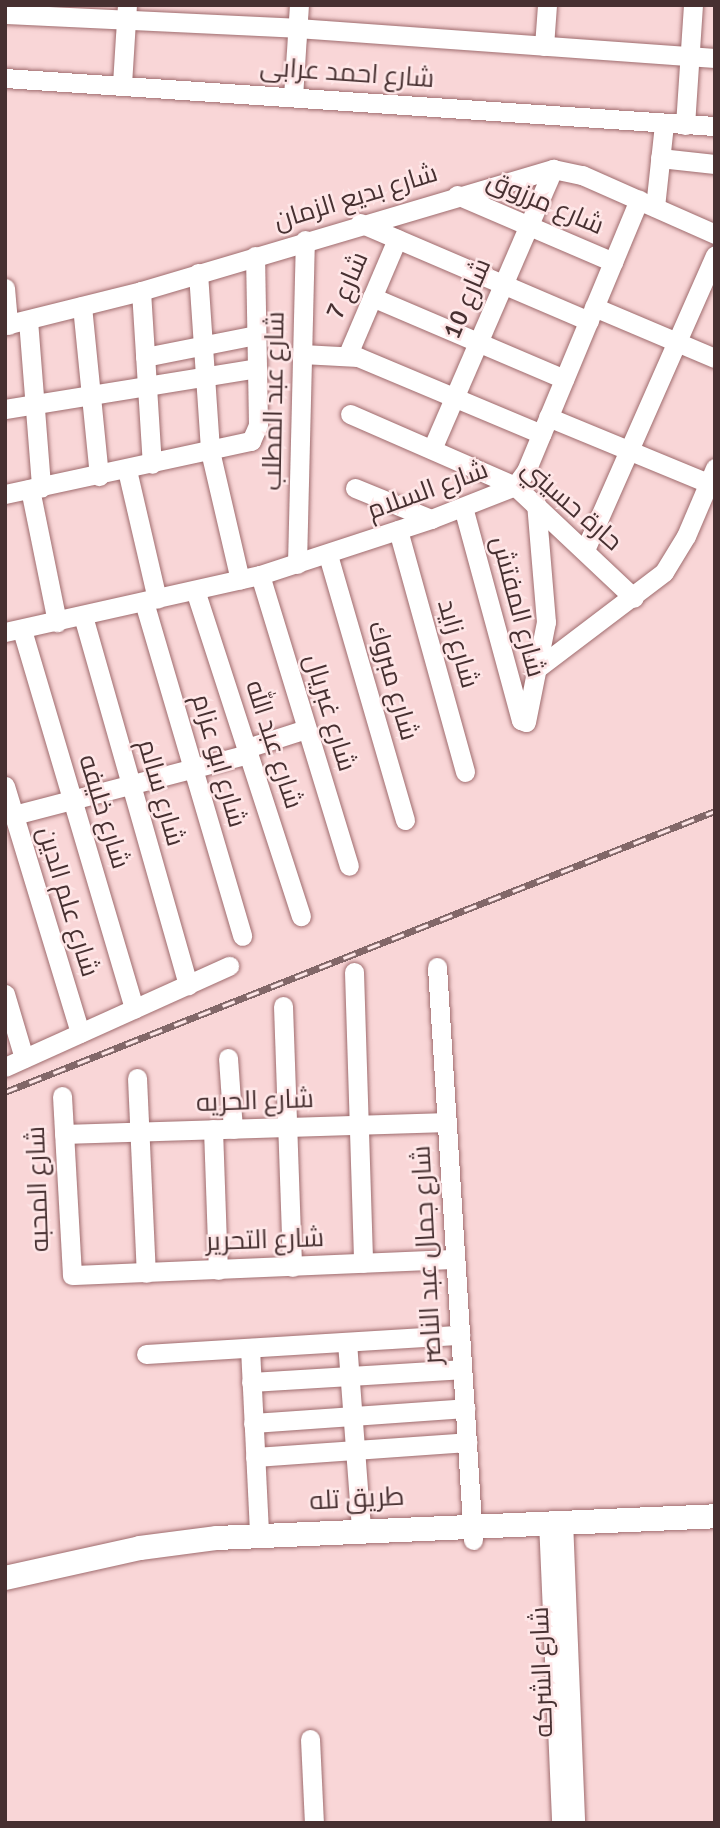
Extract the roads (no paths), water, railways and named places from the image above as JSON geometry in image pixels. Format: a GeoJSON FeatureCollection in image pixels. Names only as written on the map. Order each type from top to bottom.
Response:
{"type":"FeatureCollection","features":[{"type":"Feature","properties":{"kind":"main road","name":"طريق تله"},"geometry":{"type":"LineString","coordinates":[[5,1592],[189,1556],[472,1532],[556,1529],[715,1516]]}},
{"type":"Feature","properties":{"kind":"main road","name":"طريق تله"},"geometry":{"type":"LineString","coordinates":[[5,1578],[140,1548],[258,1535],[361,1529],[472,1532]]}},
{"type":"Feature","properties":{"kind":"main road","name":"طريق تله"},"geometry":{"type":"LineString","coordinates":[[556,1529],[715,1531]]}},
{"type":"Feature","properties":{"kind":"street"},"geometry":{"type":"LineString","coordinates":[[293,97],[299,5]]}},
{"type":"Feature","properties":{"kind":"street"},"geometry":{"type":"LineString","coordinates":[[544,46],[547,5]]}},
{"type":"Feature","properties":{"kind":"street"},"geometry":{"type":"LineString","coordinates":[[685,125],[693,5]]}},
{"type":"Feature","properties":{"kind":"street"},"geometry":{"type":"LineString","coordinates":[[122,85],[127,13]]}},
{"type":"Feature","properties":{"kind":"street"},"geometry":{"type":"LineString","coordinates":[[5,14],[127,13],[715,58]]}},
{"type":"Feature","properties":{"kind":"street","name":"شارع احمد عرابى"},"geometry":{"type":"LineString","coordinates":[[5,78],[715,126]]}},
{"type":"Feature","properties":{"kind":"street","name":"شارع السلام"},"geometry":{"type":"LineString","coordinates":[[13,631],[260,575],[328,555],[515,486],[526,471],[613,262],[647,204],[660,158],[664,124]]}},
{"type":"Feature","properties":{"kind":"street"},"geometry":{"type":"LineString","coordinates":[[660,158],[715,164]]}},
{"type":"Feature","properties":{"kind":"street","name":"شارع بديع الزمان"},"geometry":{"type":"LineString","coordinates":[[7,325],[141,291],[360,223],[553,169],[582,175],[715,234]]}},
{"type":"Feature","properties":{"kind":"street","name":"شارع 10"},"geometry":{"type":"LineString","coordinates":[[432,449],[553,169]]}},
{"type":"Feature","properties":{"kind":"street","name":"شارع مرزوق"},"geometry":{"type":"LineString","coordinates":[[457,195],[613,262]]}},
{"type":"Feature","properties":{"kind":"street"},"geometry":{"type":"LineString","coordinates":[[360,223],[503,284],[677,342],[715,358]]}},
{"type":"Feature","properties":{"kind":"street","name":"شارع 7"},"geometry":{"type":"LineString","coordinates":[[348,354],[397,239]]}},
{"type":"Feature","properties":{"kind":"street","name":"شارع عبد المطلب"},"geometry":{"type":"LineString","coordinates":[[297,564],[305,240]]}},
{"type":"Feature","properties":{"kind":"street"},"geometry":{"type":"LineString","coordinates":[[585,550],[715,255]]}},
{"type":"Feature","properties":{"kind":"street"},"geometry":{"type":"LineString","coordinates":[[5,494],[209,451],[242,443],[257,434],[255,256]]}},
{"type":"Feature","properties":{"kind":"street"},"geometry":{"type":"LineString","coordinates":[[198,273],[209,451],[240,580]]}},
{"type":"Feature","properties":{"kind":"street"},"geometry":{"type":"LineString","coordinates":[[5,288],[7,325]]}},
{"type":"Feature","properties":{"kind":"street"},"geometry":{"type":"LineString","coordinates":[[141,291],[152,464]]}},
{"type":"Feature","properties":{"kind":"street"},"geometry":{"type":"LineString","coordinates":[[372,298],[564,379]]}},
{"type":"Feature","properties":{"kind":"street"},"geometry":{"type":"LineString","coordinates":[[82,306],[99,475]]}},
{"type":"Feature","properties":{"kind":"street"},"geometry":{"type":"LineString","coordinates":[[28,320],[35,404],[36,488],[57,622]]}},
{"type":"Feature","properties":{"kind":"street"},"geometry":{"type":"LineString","coordinates":[[145,357],[256,335]]}},
{"type":"Feature","properties":{"kind":"street"},"geometry":{"type":"LineString","coordinates":[[302,354],[348,354],[454,398],[712,476],[672,560],[634,598],[539,667]]}},
{"type":"Feature","properties":{"kind":"street"},"geometry":{"type":"LineString","coordinates":[[5,409],[257,368]]}},
{"type":"Feature","properties":{"kind":"street","name":"حارة حسيني"},"geometry":{"type":"LineString","coordinates":[[350,414],[515,486],[634,598]]}},
{"type":"Feature","properties":{"kind":"street","name":"شارع ابو عزام"},"geometry":{"type":"LineString","coordinates":[[127,470],[151,600],[193,769],[243,936]]}},
{"type":"Feature","properties":{"kind":"street"},"geometry":{"type":"LineString","coordinates":[[355,488],[431,519]]}},
{"type":"Feature","properties":{"kind":"street"},"geometry":{"type":"LineString","coordinates":[[536,503],[545,599],[539,667]]}},
{"type":"Feature","properties":{"kind":"street","name":"شارع المفتش"},"geometry":{"type":"LineString","coordinates":[[463,507],[521,720],[528,721],[539,667]]}},
{"type":"Feature","properties":{"kind":"street","name":"شارع زايد"},"geometry":{"type":"LineString","coordinates":[[398,530],[465,772]]}},
{"type":"Feature","properties":{"kind":"street","name":"شارع مبروك"},"geometry":{"type":"LineString","coordinates":[[328,555],[405,820]]}},
{"type":"Feature","properties":{"kind":"street","name":"شارع غبريال"},"geometry":{"type":"LineString","coordinates":[[260,575],[348,866]]}},
{"type":"Feature","properties":{"kind":"street","name":"شارع عبد الله"},"geometry":{"type":"LineString","coordinates":[[195,590],[301,916]]}},
{"type":"Feature","properties":{"kind":"street","name":"شارع سالم"},"geometry":{"type":"LineString","coordinates":[[83,616],[187,985]]}},
{"type":"Feature","properties":{"kind":"street","name":"شارع خليفه"},"geometry":{"type":"LineString","coordinates":[[13,631],[72,800],[134,1009]]}},
{"type":"Feature","properties":{"kind":"street"},"geometry":{"type":"LineString","coordinates":[[8,801],[72,800],[193,769],[306,729]]}},
{"type":"Feature","properties":{"kind":"street","name":"شارع علم الدين"},"geometry":{"type":"LineString","coordinates":[[8,801],[80,1033]]}},
{"type":"Feature","properties":{"kind":"street"},"geometry":{"type":"LineString","coordinates":[[5,1067],[229,966]]}},
{"type":"Feature","properties":{"kind":"street","name":"شارع جمال عبد الناصر"},"geometry":{"type":"LineString","coordinates":[[437,967],[472,1532]]}},
{"type":"Feature","properties":{"kind":"street"},"geometry":{"type":"LineString","coordinates":[[354,972],[363,1263]]}},
{"type":"Feature","properties":{"kind":"street"},"geometry":{"type":"LineString","coordinates":[[7,1004],[24,1058]]}},
{"type":"Feature","properties":{"kind":"street"},"geometry":{"type":"LineString","coordinates":[[283,1006],[292,1267]]}},
{"type":"Feature","properties":{"kind":"street"},"geometry":{"type":"LineString","coordinates":[[218,1270],[228,1058]]}},
{"type":"Feature","properties":{"kind":"street"},"geometry":{"type":"LineString","coordinates":[[137,1078],[146,1273]]}},
{"type":"Feature","properties":{"kind":"street","name":"شارع المحبه"},"geometry":{"type":"LineString","coordinates":[[62,1096],[69,1269],[76,1276]]}},
{"type":"Feature","properties":{"kind":"street","name":"شارع الحريه"},"geometry":{"type":"LineString","coordinates":[[64,1134],[447,1122]]}},
{"type":"Feature","properties":{"kind":"street","name":"شارع التحرير"},"geometry":{"type":"LineString","coordinates":[[76,1276],[455,1259]]}},
{"type":"Feature","properties":{"kind":"street"},"geometry":{"type":"LineString","coordinates":[[146,1354],[460,1335]]}},
{"type":"Feature","properties":{"kind":"street"},"geometry":{"type":"LineString","coordinates":[[347,1342],[361,1529]]}},
{"type":"Feature","properties":{"kind":"street"},"geometry":{"type":"LineString","coordinates":[[250,1348],[258,1535]]}},
{"type":"Feature","properties":{"kind":"street"},"geometry":{"type":"LineString","coordinates":[[251,1382],[461,1369]]}},
{"type":"Feature","properties":{"kind":"street"},"geometry":{"type":"LineString","coordinates":[[253,1423],[465,1408]]}},
{"type":"Feature","properties":{"kind":"street"},"geometry":{"type":"LineString","coordinates":[[255,1457],[467,1443]]}},
{"type":"Feature","properties":{"kind":"street","name":"شارع الشركه"},"geometry":{"type":"LineString","coordinates":[[556,1529],[561,1823]]}},
{"type":"Feature","properties":{"kind":"street","name":"شارع الشركه"},"geometry":{"type":"LineString","coordinates":[[556,1529],[575,1823]]}},
{"type":"Feature","properties":{"kind":"street"},"geometry":{"type":"LineString","coordinates":[[310,1739],[314,1823]]}},
{"type":"Feature","properties":{"kind":"railway"},"geometry":{"type":"LineString","coordinates":[[5,1092],[715,811]]}}]}
